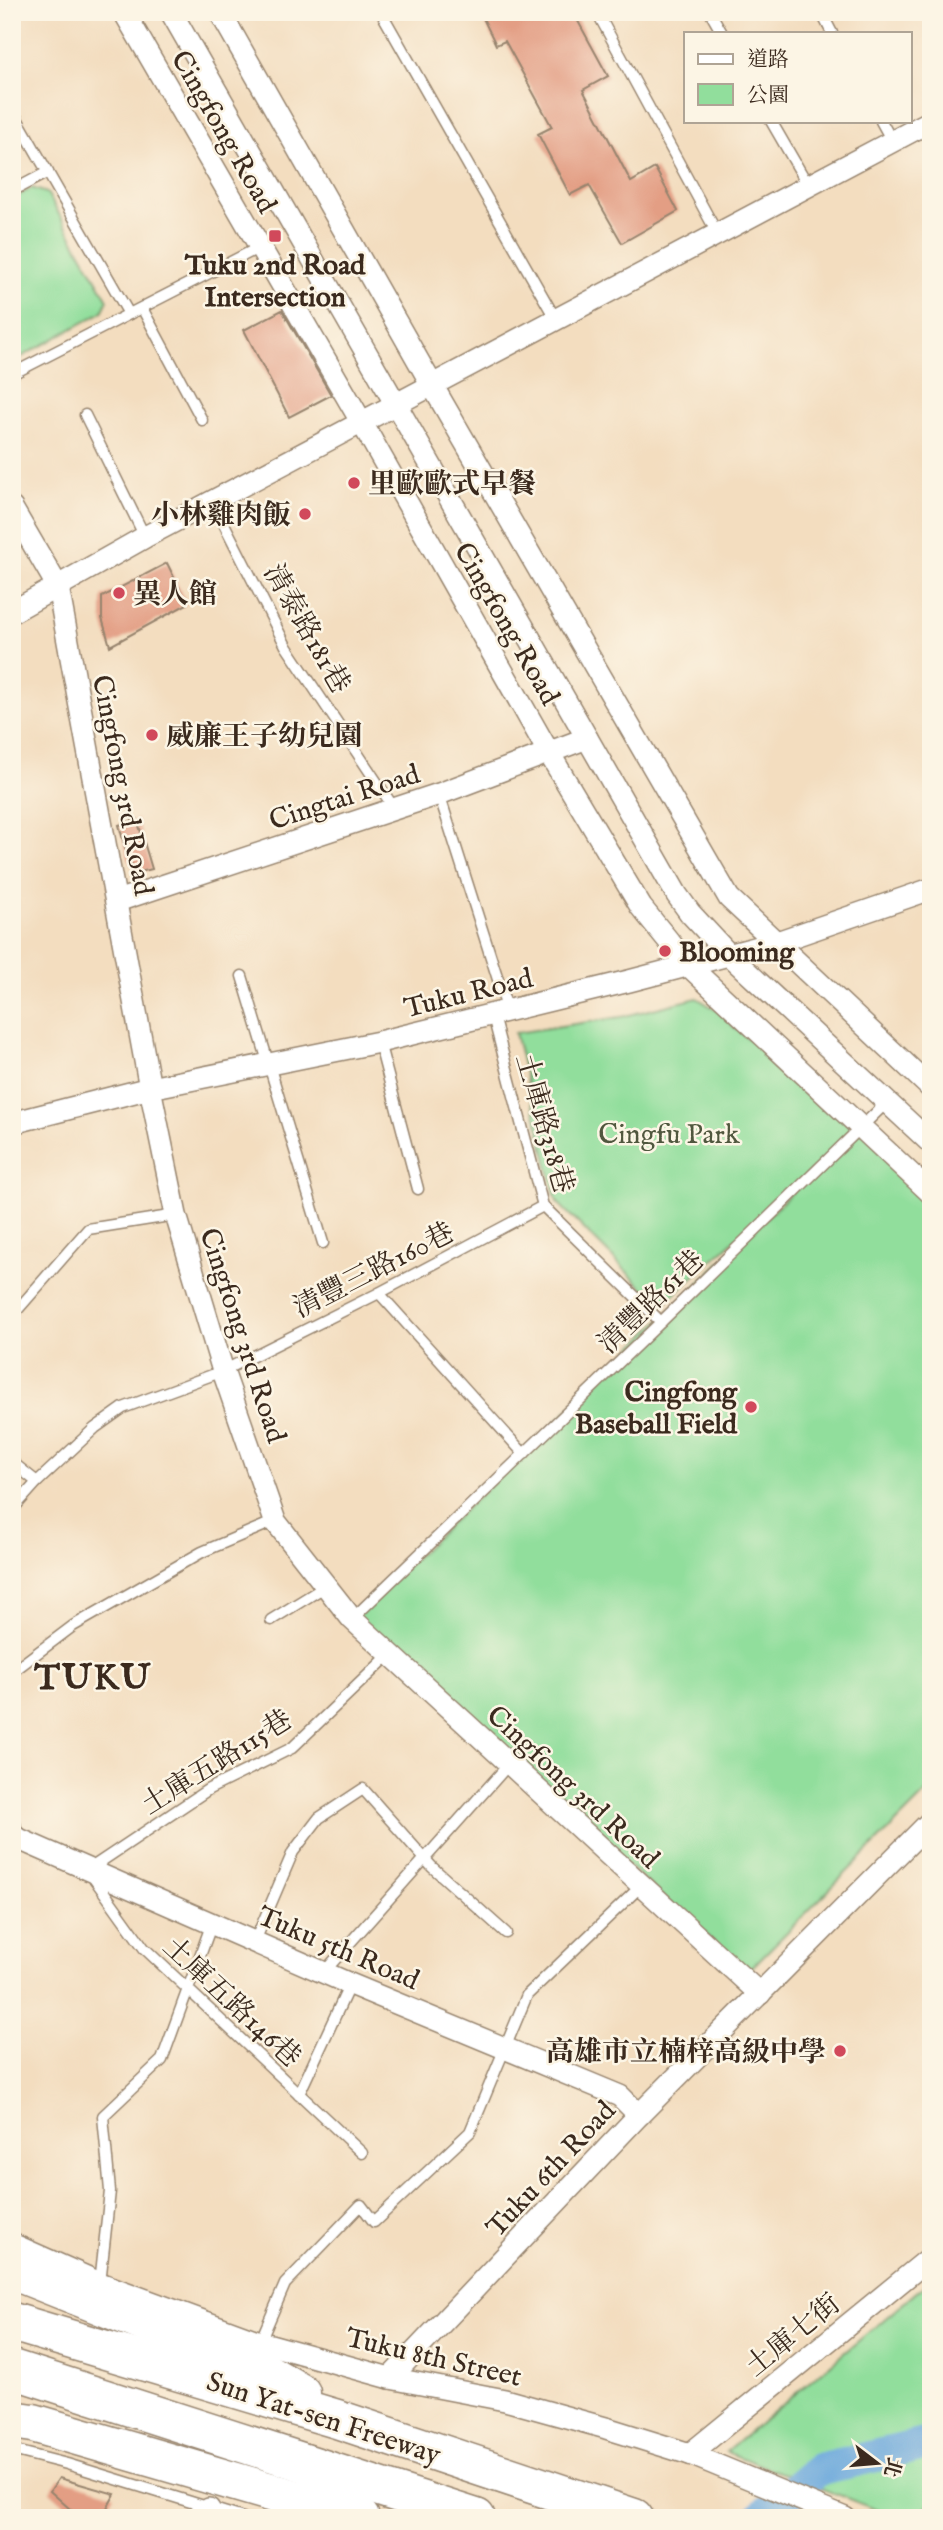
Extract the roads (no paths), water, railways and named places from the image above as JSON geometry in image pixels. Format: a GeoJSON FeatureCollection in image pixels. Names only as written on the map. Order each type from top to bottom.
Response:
{"type":"FeatureCollection","features":[{"type":"Feature","properties":{"kind":"highway"},"geometry":{"type":"LineString","coordinates":[[12,2270],[245,2360],[290,2384],[337,2419]]}},
{"type":"Feature","properties":{"kind":"highway","name":"Sun Yat-sen Freeway"},"geometry":{"type":"LineString","coordinates":[[12,2322],[337,2419],[634,2518]]}},
{"type":"Feature","properties":{"kind":"highway","name":"Sun Yat-sen Freeway"},"geometry":{"type":"LineString","coordinates":[[12,2369],[476,2518]]}},
{"type":"Feature","properties":{"kind":"highway"},"geometry":{"type":"LineString","coordinates":[[17,2427],[360,2518]]}},
{"type":"Feature","properties":{"kind":"street","name":"Cingfong Road"},"geometry":{"type":"LineString","coordinates":[[124,12],[549,753],[641,907],[689,966],[931,1193]]}},
{"type":"Feature","properties":{"kind":"street","name":"Cingfong Road"},"geometry":{"type":"LineString","coordinates":[[171,12],[677,895],[729,955],[931,1143]]}},
{"type":"Feature","properties":{"kind":"street","name":"Cingfong Road"},"geometry":{"type":"LineString","coordinates":[[220,12],[729,898],[931,1088]]}},
{"type":"Feature","properties":{"kind":"street"},"geometry":{"type":"LineString","coordinates":[[12,612],[145,537],[931,121]]}},
{"type":"Feature","properties":{"kind":"street","name":"Cingfong 3rd Road"},"geometry":{"type":"LineString","coordinates":[[12,508],[58,587],[150,1088],[176,1215],[223,1371],[275,1521],[352,1619],[760,1994]]}},
{"type":"Feature","properties":{"kind":"street","name":"Cingtai Road"},"geometry":{"type":"LineString","coordinates":[[117,901],[439,794],[587,738]]}},
{"type":"Feature","properties":{"kind":"street","name":"Tuku Road"},"geometry":{"type":"LineString","coordinates":[[12,1123],[150,1088],[379,1042],[501,1014],[774,943],[931,889]]}},
{"type":"Feature","properties":{"kind":"street","name":"Tuku 6th Road"},"geometry":{"type":"LineString","coordinates":[[390,2378],[639,2115],[931,1821]]}},
{"type":"Feature","properties":{"kind":"street","name":"Tuku 5th Road"},"geometry":{"type":"LineString","coordinates":[[15,1842],[88,1870],[350,1984],[620,2096],[639,2115]]}},
{"type":"Feature","properties":{"kind":"street","name":"Tuku 8th Street"},"geometry":{"type":"LineString","coordinates":[[12,2244],[100,2283],[260,2342],[390,2378],[505,2400],[690,2454],[845,2517]]}},
{"type":"Feature","properties":{"kind":"street","name":"土庫七街"},"geometry":{"type":"LineString","coordinates":[[690,2454],[931,2257]]}},
{"type":"Feature","properties":{"kind":"lane"},"geometry":{"type":"LineString","coordinates":[[381,12],[555,318]]}},
{"type":"Feature","properties":{"kind":"lane"},"geometry":{"type":"LineString","coordinates":[[597,12],[717,233]]}},
{"type":"Feature","properties":{"kind":"lane"},"geometry":{"type":"LineString","coordinates":[[710,12],[721,32]]}},
{"type":"Feature","properties":{"kind":"lane"},"geometry":{"type":"LineString","coordinates":[[821,12],[831,32]]}},
{"type":"Feature","properties":{"kind":"lane"},"geometry":{"type":"LineString","coordinates":[[12,110],[129,314]]}},
{"type":"Feature","properties":{"kind":"lane"},"geometry":{"type":"LineString","coordinates":[[772,122],[808,186]]}},
{"type":"Feature","properties":{"kind":"lane"},"geometry":{"type":"LineString","coordinates":[[882,122],[892,141]]}},
{"type":"Feature","properties":{"kind":"lane"},"geometry":{"type":"LineString","coordinates":[[12,191],[48,172]]}},
{"type":"Feature","properties":{"kind":"lane"},"geometry":{"type":"LineString","coordinates":[[12,374],[260,247]]}},
{"type":"Feature","properties":{"kind":"lane"},"geometry":{"type":"LineString","coordinates":[[142,308],[202,420]]}},
{"type":"Feature","properties":{"kind":"lane"},"geometry":{"type":"LineString","coordinates":[[85,415],[145,537]]}},
{"type":"Feature","properties":{"kind":"lane","name":"清泰路181巷"},"geometry":{"type":"LineString","coordinates":[[213,502],[286,646],[394,808]]}},
{"type":"Feature","properties":{"kind":"lane","name":"土庫路318巷"},"geometry":{"type":"LineString","coordinates":[[439,794],[501,1014],[542,1206],[661,1322]]}},
{"type":"Feature","properties":{"kind":"lane"},"geometry":{"type":"LineString","coordinates":[[242,976],[323,1243]]}},
{"type":"Feature","properties":{"kind":"lane"},"geometry":{"type":"LineString","coordinates":[[379,1042],[418,1189]]}},
{"type":"Feature","properties":{"kind":"lane","name":"清豐路61巷"},"geometry":{"type":"LineString","coordinates":[[352,1619],[887,1102]]}},
{"type":"Feature","properties":{"kind":"lane","name":"清豐三路160巷"},"geometry":{"type":"LineString","coordinates":[[12,1510],[37,1482],[95,1428],[123,1408],[223,1371],[379,1293],[542,1206]]}},
{"type":"Feature","properties":{"kind":"lane"},"geometry":{"type":"LineString","coordinates":[[12,1316],[88,1229],[176,1215]]}},
{"type":"Feature","properties":{"kind":"lane"},"geometry":{"type":"LineString","coordinates":[[379,1293],[524,1454]]}},
{"type":"Feature","properties":{"kind":"lane"},"geometry":{"type":"LineString","coordinates":[[12,1462],[37,1482]]}},
{"type":"Feature","properties":{"kind":"lane"},"geometry":{"type":"LineString","coordinates":[[12,1672],[73,1626],[190,1558],[275,1521]]}},
{"type":"Feature","properties":{"kind":"lane"},"geometry":{"type":"LineString","coordinates":[[271,1620],[326,1586]]}},
{"type":"Feature","properties":{"kind":"lane","name":"土庫五路115巷"},"geometry":{"type":"LineString","coordinates":[[88,1870],[209,1788],[292,1748],[390,1654]]}},
{"type":"Feature","properties":{"kind":"lane"},"geometry":{"type":"LineString","coordinates":[[324,1972],[509,1764]]}},
{"type":"Feature","properties":{"kind":"lane"},"geometry":{"type":"LineString","coordinates":[[255,1941],[293,1852],[319,1818],[363,1789],[424,1858],[506,1933]]}},
{"type":"Feature","properties":{"kind":"lane"},"geometry":{"type":"LineString","coordinates":[[12,1813],[15,1842]]}},
{"type":"Feature","properties":{"kind":"lane","name":"土庫五路146巷"},"geometry":{"type":"LineString","coordinates":[[88,1870],[144,1948],[362,2153]]}},
{"type":"Feature","properties":{"kind":"lane"},"geometry":{"type":"LineString","coordinates":[[260,2342],[285,2284],[361,2205],[374,2222],[470,2133],[527,1995],[641,1886]]}},
{"type":"Feature","properties":{"kind":"lane"},"geometry":{"type":"LineString","coordinates":[[100,2283],[110,2191],[103,2116],[162,2060],[212,1923]]}},
{"type":"Feature","properties":{"kind":"lane"},"geometry":{"type":"LineString","coordinates":[[299,2094],[350,1984]]}},
{"type":"Feature","properties":{"kind":"lane"},"geometry":{"type":"LineString","coordinates":[[17,2427],[67,2464],[208,2513],[243,2518]]}},
{"type":"Feature","properties":{"kind":"waterway"},"geometry":{"type":"LineString","coordinates":[[760,2518],[819,2469],[931,2443]]}},
{"type":"Feature","properties":{"kind":"place","name":"Tuku 2nd Road Intersection"},"geometry":{"type":"Point","coordinates":[275,236]}},
{"type":"Feature","properties":{"kind":"place","name":"里歐歐式早餐"},"geometry":{"type":"Point","coordinates":[354,483]}},
{"type":"Feature","properties":{"kind":"place","name":"小林雞肉飯"},"geometry":{"type":"Point","coordinates":[305,514]}},
{"type":"Feature","properties":{"kind":"place","name":"異人館"},"geometry":{"type":"Point","coordinates":[119,593]}},
{"type":"Feature","properties":{"kind":"place","name":"威廉王子幼兒園"},"geometry":{"type":"Point","coordinates":[152,735]}},
{"type":"Feature","properties":{"kind":"place","name":"Blooming"},"geometry":{"type":"Point","coordinates":[665,951]}},
{"type":"Feature","properties":{"kind":"place","name":"Cingfong Baseball Field"},"geometry":{"type":"Point","coordinates":[751,1407]}},
{"type":"Feature","properties":{"kind":"place","name":"高雄市立楠梓高級中學"},"geometry":{"type":"Point","coordinates":[840,2051]}},
{"type":"Feature","properties":{"kind":"district","name":"TUKU"},"geometry":{"type":"Point","coordinates":[93,1677]}},
{"type":"Feature","properties":{"kind":"park label","name":"Cingfu Park"},"geometry":{"type":"Point","coordinates":[669,1133]}}]}
